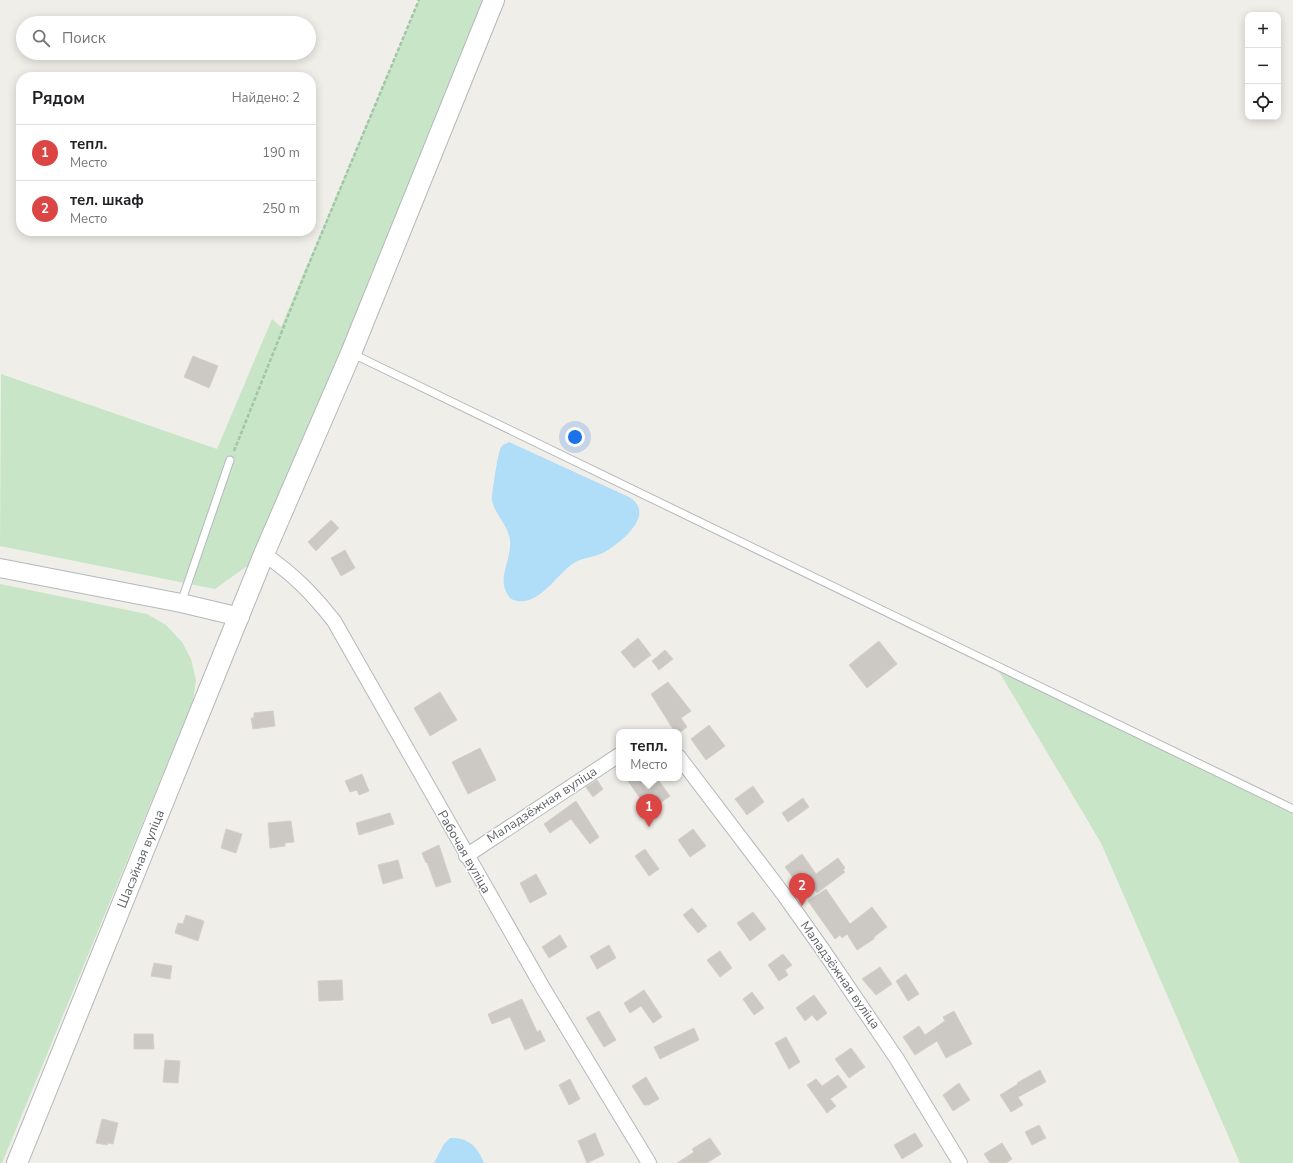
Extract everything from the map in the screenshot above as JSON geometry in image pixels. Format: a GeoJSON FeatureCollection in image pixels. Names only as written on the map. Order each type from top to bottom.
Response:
{"type":"FeatureCollection","features":[{"type":"Feature","properties":{"kind":"main road","name":"Шасэйная вуліца"},"geometry":{"type":"LineString","coordinates":[[17,1163],[240,617],[264,554],[351,353],[494,0]]}},
{"type":"Feature","properties":{"kind":"street","name":"Рабочая вуліца"},"geometry":{"type":"LineString","coordinates":[[264,554],[290,573],[312,594],[334,621],[466,856],[581,1053],[649,1163]]}},
{"type":"Feature","properties":{"kind":"street"},"geometry":{"type":"LineString","coordinates":[[0,568],[182,603],[240,617]]}},
{"type":"Feature","properties":{"kind":"street","name":"Маладзёжная вуліца"},"geometry":{"type":"LineString","coordinates":[[466,856],[616,757]]}},
{"type":"Feature","properties":{"kind":"street","name":"Маладзёжная вуліца"},"geometry":{"type":"LineString","coordinates":[[682,761],[784,895],[823,950],[897,1059],[960,1163]]}},
{"type":"Feature","properties":{"kind":"lane"},"geometry":{"type":"LineString","coordinates":[[351,353],[1293,809]]}},
{"type":"Feature","properties":{"kind":"lane"},"geometry":{"type":"LineString","coordinates":[[182,603],[230,460]]}},
{"type":"Feature","properties":{"kind":"path"},"geometry":{"type":"LineString","coordinates":[[230,460],[306,271],[419,0]]}},
{"type":"Feature","properties":{"kind":"green space"},"geometry":{"type":"Polygon","coordinates":[[[419,0],[494,0],[264,554],[215,589],[0,546],[1,374],[217,449],[272,319],[281,327],[419,0]]]}},
{"type":"Feature","properties":{"kind":"green space"},"geometry":{"type":"Polygon","coordinates":[[[0,584],[147,614],[166,625],[182,642],[191,659],[196,680],[193,701],[2,1163],[0,1163],[0,584]]]}},
{"type":"Feature","properties":{"kind":"green space"},"geometry":{"type":"Polygon","coordinates":[[[995,665],[1293,809],[1293,1163],[1240,1163],[1101,843],[995,665]]]}},
{"type":"Feature","properties":{"kind":"water"},"geometry":{"type":"Polygon","coordinates":[[[509,442],[629,497],[637,504],[639,512],[638,520],[633,528],[619,542],[603,553],[575,562],[536,597],[529,600],[520,601],[511,599],[506,592],[504,585],[510,540],[507,530],[492,501],[499,453],[502,446],[509,442]]]}},
{"type":"Feature","properties":{"kind":"water"},"geometry":{"type":"Polygon","coordinates":[[[450,1138],[462,1139],[472,1144],[479,1152],[484,1163],[434,1163],[444,1144],[450,1138]]]}},
{"type":"Feature","properties":{"kind":"building"},"geometry":{"type":"Polygon","coordinates":[[[193,356],[218,366],[209,388],[184,377],[193,356]]]}},
{"type":"Feature","properties":{"kind":"building"},"geometry":{"type":"Polygon","coordinates":[[[331,520],[339,528],[316,551],[308,542],[331,520]]]}},
{"type":"Feature","properties":{"kind":"building"},"geometry":{"type":"Polygon","coordinates":[[[345,550],[355,568],[341,576],[331,558],[345,550]]]}},
{"type":"Feature","properties":{"kind":"building"},"geometry":{"type":"Polygon","coordinates":[[[638,638],[651,655],[634,668],[621,652],[638,638]]]}},
{"type":"Feature","properties":{"kind":"building"},"geometry":{"type":"Polygon","coordinates":[[[879,641],[897,664],[867,688],[849,665],[879,641]]]}},
{"type":"Feature","properties":{"kind":"building"},"geometry":{"type":"Polygon","coordinates":[[[665,650],[673,659],[659,670],[652,661],[665,650]]]}},
{"type":"Feature","properties":{"kind":"building"},"geometry":{"type":"Polygon","coordinates":[[[668,682],[691,711],[681,718],[687,727],[682,731],[682,729],[674,729],[651,694],[668,682]]]}},
{"type":"Feature","properties":{"kind":"building"},"geometry":{"type":"Polygon","coordinates":[[[440,692],[457,720],[430,736],[414,708],[440,692]]]}},
{"type":"Feature","properties":{"kind":"building"},"geometry":{"type":"Polygon","coordinates":[[[273,711],[275,726],[253,729],[251,718],[254,718],[254,713],[273,711]]]}},
{"type":"Feature","properties":{"kind":"building"},"geometry":{"type":"Polygon","coordinates":[[[709,725],[725,746],[706,760],[691,739],[709,725]]]}},
{"type":"Feature","properties":{"kind":"building"},"geometry":{"type":"Polygon","coordinates":[[[480,748],[496,780],[468,794],[452,762],[480,748]]]}},
{"type":"Feature","properties":{"kind":"building"},"geometry":{"type":"Polygon","coordinates":[[[362,774],[369,791],[359,795],[357,790],[350,792],[345,781],[362,774]]]}},
{"type":"Feature","properties":{"kind":"building"},"geometry":{"type":"Polygon","coordinates":[[[597,780],[603,789],[593,797],[586,787],[597,780]]]}},
{"type":"Feature","properties":{"kind":"building"},"geometry":{"type":"Polygon","coordinates":[[[628,781],[640,781],[647,790],[659,781],[670,796],[649,811],[628,781]]]}},
{"type":"Feature","properties":{"kind":"building"},"geometry":{"type":"Polygon","coordinates":[[[753,786],[764,802],[747,815],[735,799],[753,786]]]}},
{"type":"Feature","properties":{"kind":"building"},"geometry":{"type":"Polygon","coordinates":[[[803,798],[809,807],[788,822],[782,813],[803,798]]]}},
{"type":"Feature","properties":{"kind":"building"},"geometry":{"type":"Polygon","coordinates":[[[576,801],[599,837],[590,844],[571,819],[550,833],[544,824],[576,801]]]}},
{"type":"Feature","properties":{"kind":"building"},"geometry":{"type":"Polygon","coordinates":[[[390,813],[394,824],[359,835],[356,823],[390,813]]]}},
{"type":"Feature","properties":{"kind":"building"},"geometry":{"type":"Polygon","coordinates":[[[291,821],[294,842],[285,843],[285,846],[270,848],[268,823],[291,821]]]}},
{"type":"Feature","properties":{"kind":"building"},"geometry":{"type":"Polygon","coordinates":[[[226,829],[242,834],[236,853],[221,848],[226,829]]]}},
{"type":"Feature","properties":{"kind":"building"},"geometry":{"type":"Polygon","coordinates":[[[693,829],[706,846],[690,857],[678,840],[693,829]]]}},
{"type":"Feature","properties":{"kind":"building"},"geometry":{"type":"Polygon","coordinates":[[[439,845],[451,882],[436,887],[422,853],[439,845]]]}},
{"type":"Feature","properties":{"kind":"building"},"geometry":{"type":"Polygon","coordinates":[[[645,849],[659,869],[649,876],[635,856],[645,849]]]}},
{"type":"Feature","properties":{"kind":"building"},"geometry":{"type":"Polygon","coordinates":[[[802,854],[816,874],[838,858],[845,868],[843,870],[845,872],[817,893],[804,876],[796,882],[785,867],[802,854]]]}},
{"type":"Feature","properties":{"kind":"building"},"geometry":{"type":"Polygon","coordinates":[[[398,860],[403,878],[383,884],[378,865],[398,860]]]}},
{"type":"Feature","properties":{"kind":"building"},"geometry":{"type":"Polygon","coordinates":[[[536,874],[547,894],[530,903],[520,883],[536,874]]]}},
{"type":"Feature","properties":{"kind":"building"},"geometry":{"type":"Polygon","coordinates":[[[826,889],[850,924],[872,907],[887,927],[874,937],[874,939],[857,950],[847,934],[842,938],[840,935],[835,939],[808,901],[826,889]]]}},
{"type":"Feature","properties":{"kind":"building"},"geometry":{"type":"Polygon","coordinates":[[[692,908],[707,926],[698,933],[683,915],[692,908]]]}},
{"type":"Feature","properties":{"kind":"building"},"geometry":{"type":"Polygon","coordinates":[[[753,912],[766,929],[750,941],[737,923],[753,912]]]}},
{"type":"Feature","properties":{"kind":"building"},"geometry":{"type":"Polygon","coordinates":[[[186,915],[204,921],[198,941],[175,933],[178,923],[183,924],[186,915]]]}},
{"type":"Feature","properties":{"kind":"building"},"geometry":{"type":"Polygon","coordinates":[[[560,935],[567,947],[549,958],[542,947],[560,935]]]}},
{"type":"Feature","properties":{"kind":"building"},"geometry":{"type":"Polygon","coordinates":[[[609,945],[616,958],[597,969],[590,956],[609,945]]]}},
{"type":"Feature","properties":{"kind":"building"},"geometry":{"type":"Polygon","coordinates":[[[720,951],[732,968],[720,977],[707,960],[720,951]]]}},
{"type":"Feature","properties":{"kind":"building"},"geometry":{"type":"Polygon","coordinates":[[[783,954],[792,965],[785,970],[788,975],[779,981],[768,965],[783,954]]]}},
{"type":"Feature","properties":{"kind":"building"},"geometry":{"type":"Polygon","coordinates":[[[154,963],[172,966],[170,979],[151,976],[154,963]]]}},
{"type":"Feature","properties":{"kind":"building"},"geometry":{"type":"Polygon","coordinates":[[[880,967],[892,984],[876,995],[862,979],[880,967]]]}},
{"type":"Feature","properties":{"kind":"building"},"geometry":{"type":"Polygon","coordinates":[[[906,974],[919,994],[908,1001],[896,981],[906,974]]]}},
{"type":"Feature","properties":{"kind":"building"},"geometry":{"type":"Polygon","coordinates":[[[342,980],[343,1000],[319,1001],[318,981],[342,980]]]}},
{"type":"Feature","properties":{"kind":"building"},"geometry":{"type":"Polygon","coordinates":[[[644,990],[662,1017],[653,1023],[641,1006],[630,1013],[624,1003],[644,990]]]}},
{"type":"Feature","properties":{"kind":"building"},"geometry":{"type":"Polygon","coordinates":[[[752,992],[764,1008],[754,1015],[743,999],[752,992]]]}},
{"type":"Feature","properties":{"kind":"building"},"geometry":{"type":"Polygon","coordinates":[[[814,995],[827,1013],[817,1021],[812,1015],[805,1021],[796,1008],[814,995]]]}},
{"type":"Feature","properties":{"kind":"building"},"geometry":{"type":"Polygon","coordinates":[[[522,999],[537,1032],[540,1030],[545,1041],[525,1050],[510,1017],[492,1024],[488,1014],[522,999]]]}},
{"type":"Feature","properties":{"kind":"building"},"geometry":{"type":"Polygon","coordinates":[[[599,1011],[616,1040],[604,1047],[586,1018],[599,1011]]]}},
{"type":"Feature","properties":{"kind":"building"},"geometry":{"type":"Polygon","coordinates":[[[954,1011],[972,1044],[946,1058],[937,1041],[915,1055],[903,1037],[919,1026],[925,1035],[945,1021],[943,1017],[954,1011]]]}},
{"type":"Feature","properties":{"kind":"building"},"geometry":{"type":"Polygon","coordinates":[[[694,1028],[699,1040],[660,1059],[654,1047],[694,1028]]]}},
{"type":"Feature","properties":{"kind":"building"},"geometry":{"type":"Polygon","coordinates":[[[134,1034],[153,1034],[154,1049],[134,1049],[134,1034]]]}},
{"type":"Feature","properties":{"kind":"building"},"geometry":{"type":"Polygon","coordinates":[[[786,1037],[800,1062],[789,1069],[775,1043],[786,1037]]]}},
{"type":"Feature","properties":{"kind":"building"},"geometry":{"type":"Polygon","coordinates":[[[851,1048],[865,1067],[849,1078],[835,1059],[851,1048]]]}},
{"type":"Feature","properties":{"kind":"building"},"geometry":{"type":"Polygon","coordinates":[[[165,1060],[180,1061],[178,1083],[163,1082],[165,1060]]]}},
{"type":"Feature","properties":{"kind":"building"},"geometry":{"type":"Polygon","coordinates":[[[1040,1070],[1046,1082],[1018,1097],[1023,1105],[1011,1112],[1000,1095],[1040,1070]]]}},
{"type":"Feature","properties":{"kind":"building"},"geometry":{"type":"Polygon","coordinates":[[[838,1075],[847,1087],[830,1099],[836,1106],[827,1113],[807,1085],[816,1079],[822,1086],[838,1075]]]}},
{"type":"Feature","properties":{"kind":"building"},"geometry":{"type":"Polygon","coordinates":[[[646,1077],[659,1099],[648,1105],[644,1105],[632,1086],[646,1077]]]}},
{"type":"Feature","properties":{"kind":"building"},"geometry":{"type":"Polygon","coordinates":[[[570,1079],[580,1099],[569,1105],[559,1085],[570,1079]]]}},
{"type":"Feature","properties":{"kind":"building"},"geometry":{"type":"Polygon","coordinates":[[[959,1083],[970,1100],[953,1111],[943,1095],[959,1083]]]}},
{"type":"Feature","properties":{"kind":"building"},"geometry":{"type":"Polygon","coordinates":[[[102,1119],[118,1123],[113,1144],[108,1143],[107,1145],[96,1143],[102,1119]]]}},
{"type":"Feature","properties":{"kind":"building"},"geometry":{"type":"Polygon","coordinates":[[[1039,1125],[1046,1138],[1032,1145],[1025,1132],[1039,1125]]]}},
{"type":"Feature","properties":{"kind":"building"},"geometry":{"type":"Polygon","coordinates":[[[595,1133],[604,1155],[587,1163],[578,1141],[595,1133]]]}},
{"type":"Feature","properties":{"kind":"building"},"geometry":{"type":"Polygon","coordinates":[[[915,1133],[923,1146],[902,1159],[894,1145],[915,1133]]]}},
{"type":"Feature","properties":{"kind":"building"},"geometry":{"type":"Polygon","coordinates":[[[710,1138],[721,1154],[707,1163],[677,1163],[694,1152],[692,1149],[710,1138]]]}},
{"type":"Feature","properties":{"kind":"building"},"geometry":{"type":"Polygon","coordinates":[[[1002,1143],[1012,1159],[1006,1163],[990,1163],[984,1154],[1002,1143]]]}},
{"type":"Feature","properties":{"kind":"place","name":"тепл."},"geometry":{"type":"Point","coordinates":[649,827]}},
{"type":"Feature","properties":{"kind":"place","name":"тел. шкаф"},"geometry":{"type":"Point","coordinates":[802,906]}}]}
